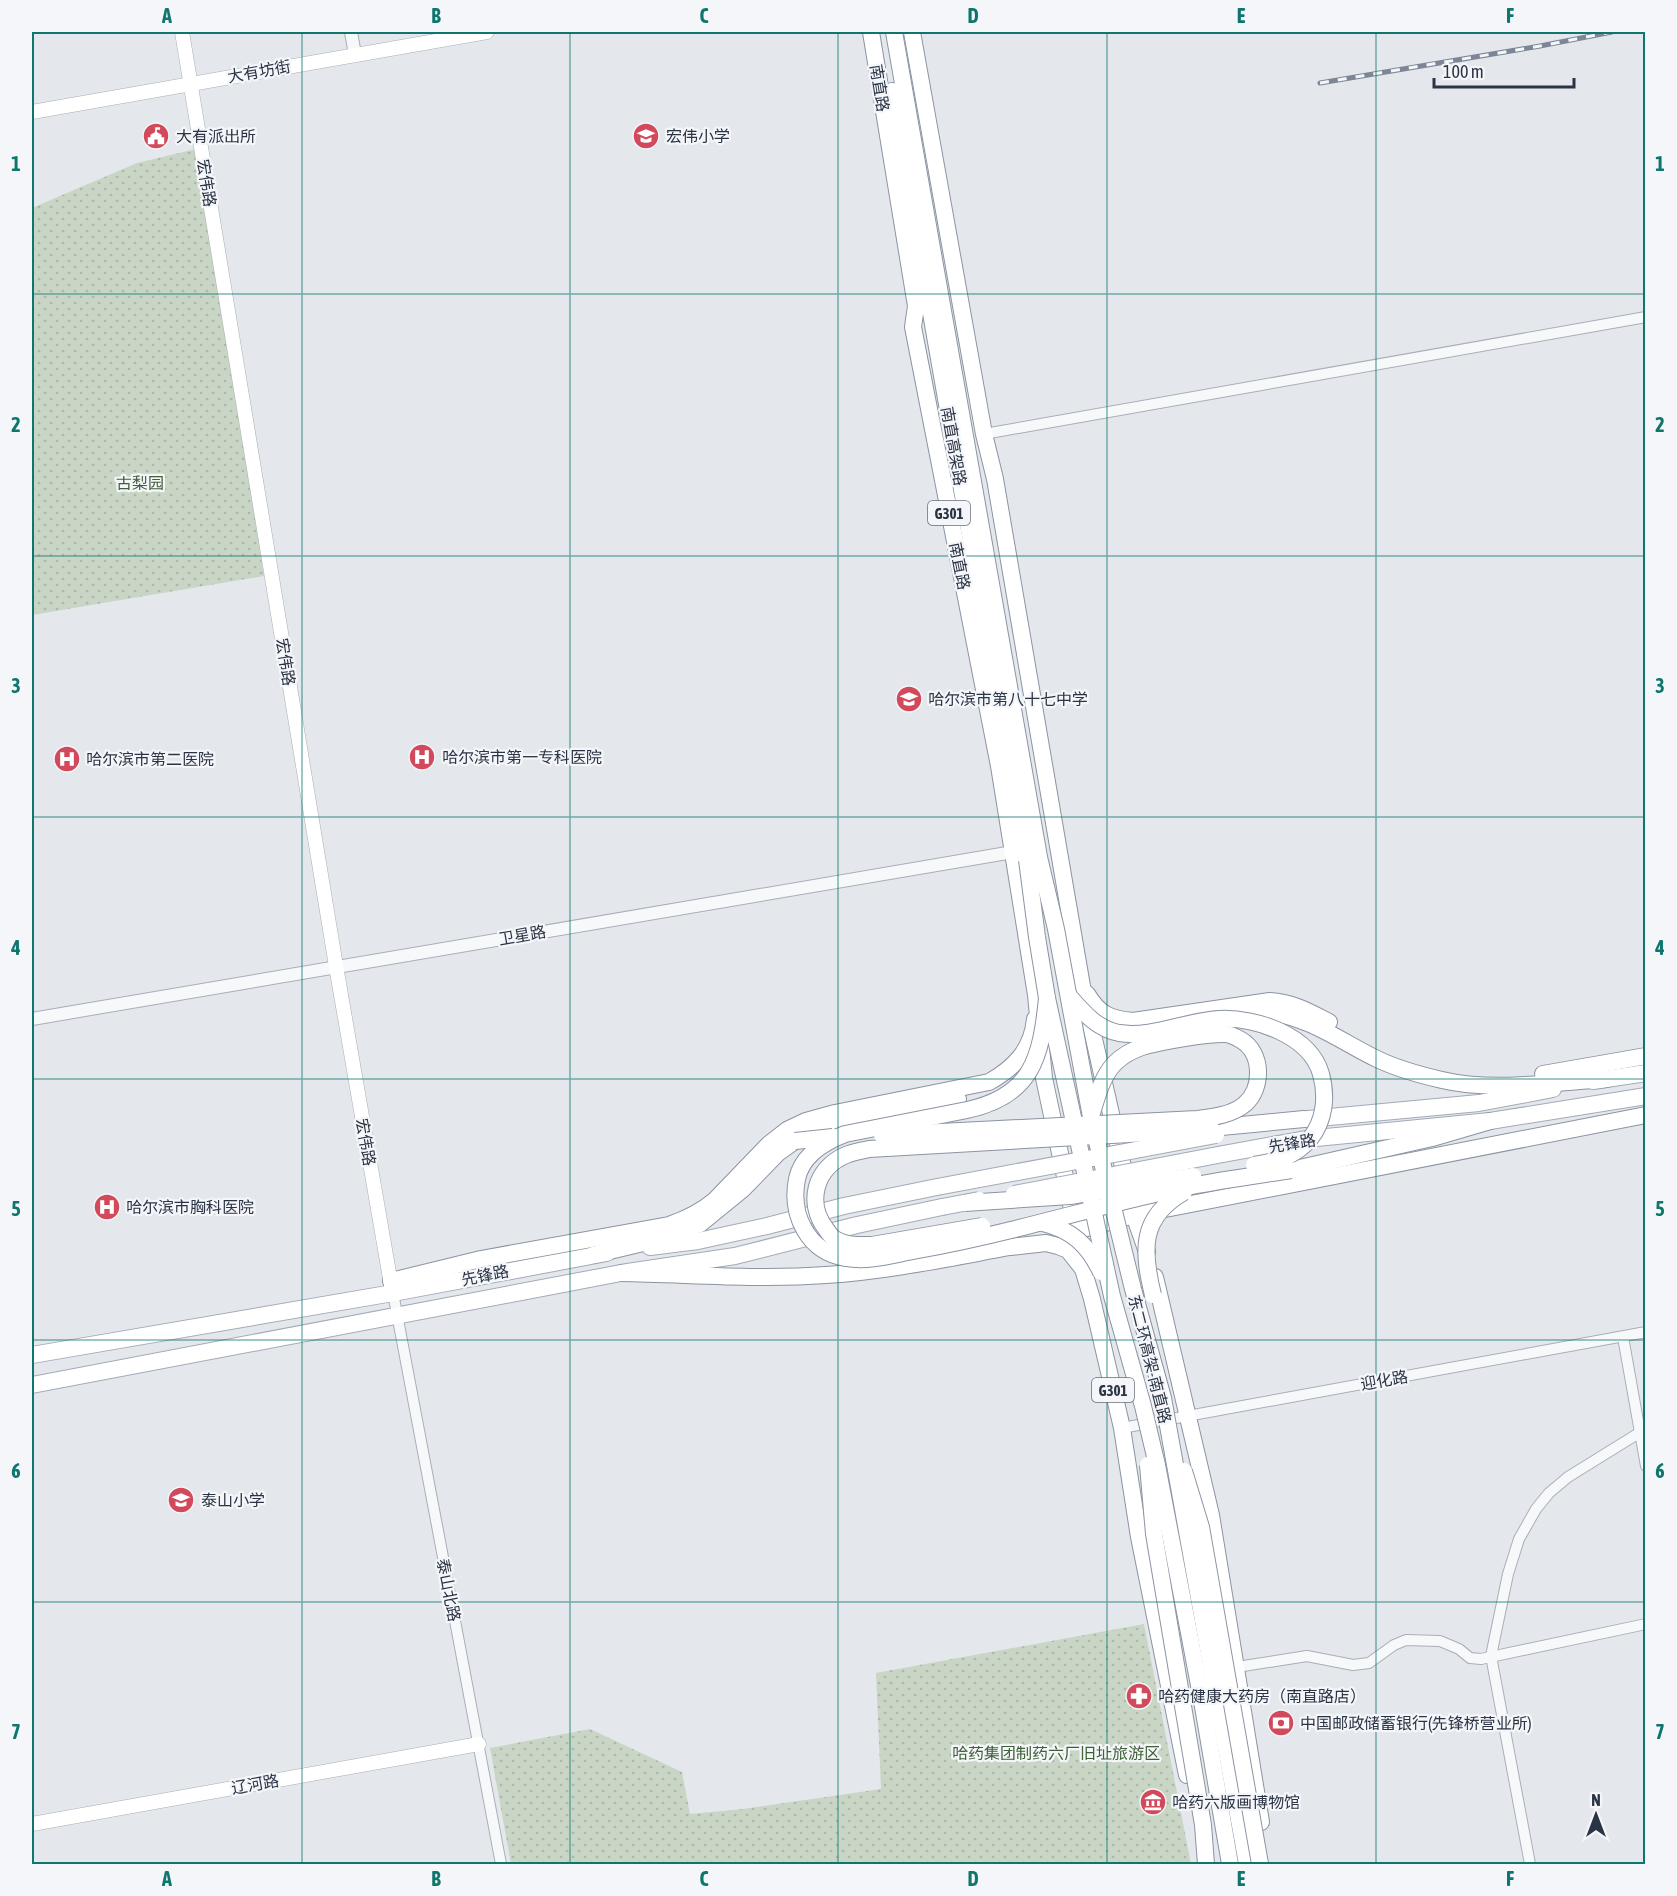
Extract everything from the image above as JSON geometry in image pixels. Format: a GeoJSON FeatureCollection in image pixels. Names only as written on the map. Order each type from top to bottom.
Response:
{"type":"FeatureCollection","features":[{"type":"Feature","properties":{"kind":"main road","name":"宏伟路"},"geometry":{"type":"LineString","coordinates":[[182,32],[336,966],[392,1287]]}},
{"type":"Feature","properties":{"kind":"main road","name":"大有坊街"},"geometry":{"type":"LineString","coordinates":[[32,112],[487,32]]}},
{"type":"Feature","properties":{"kind":"main road","name":"南直路"},"geometry":{"type":"LineString","coordinates":[[871,32],[916,306],[913,327],[999,766],[1026,856],[1042,996]]}},
{"type":"Feature","properties":{"kind":"main road","name":"南直高架路"},"geometry":{"type":"LineString","coordinates":[[882,32],[1026,856]]}},
{"type":"Feature","properties":{"kind":"main road","name":"南直高架路"},"geometry":{"type":"LineString","coordinates":[[894,32],[1026,856]]}},
{"type":"Feature","properties":{"kind":"main road"},"geometry":{"type":"LineString","coordinates":[[912,32],[984,434],[995,479],[1075,990],[1155,1289],[1168,1357],[1185,1409],[1211,1515],[1268,1864]]}},
{"type":"Feature","properties":{"kind":"main road"},"geometry":{"type":"LineString","coordinates":[[913,327],[924,345],[1023,898],[1036,937]]}},
{"type":"Feature","properties":{"kind":"main road"},"geometry":{"type":"LineString","coordinates":[[995,479],[993,509],[1052,854],[1056,929]]}},
{"type":"Feature","properties":{"kind":"main road","name":"东二环高架-南直路"},"geometry":{"type":"LineString","coordinates":[[1026,856],[1056,929],[1075,990],[1091,1117],[1133,1289],[1163,1398],[1247,1864]]}},
{"type":"Feature","properties":{"kind":"main road","name":"东二环高架-南直路"},"geometry":{"type":"LineString","coordinates":[[1026,856],[1042,996],[1112,1296],[1158,1465],[1230,1864]]}},
{"type":"Feature","properties":{"kind":"main road"},"geometry":{"type":"LineString","coordinates":[[1075,990],[1085,1014],[1101,1027],[1122,1033],[1141,1033],[1254,1013],[1271,1013],[1290,1017],[1315,1027],[1401,1069],[1442,1080],[1498,1086],[1606,1079]]}},
{"type":"Feature","properties":{"kind":"main road"},"geometry":{"type":"LineString","coordinates":[[1075,990],[1101,1012],[1115,1020],[1133,1021],[1238,1004],[1281,1001],[1298,1006],[1442,1080]]}},
{"type":"Feature","properties":{"kind":"main road"},"geometry":{"type":"LineString","coordinates":[[1042,996],[1044,1034],[1039,1053],[1024,1078],[1001,1100],[985,1106],[845,1134],[816,1149],[805,1161],[798,1175],[795,1193],[800,1223],[808,1236],[831,1253],[845,1258],[883,1257],[969,1240],[1196,1185],[1292,1170],[1432,1138],[1490,1121]]}},
{"type":"Feature","properties":{"kind":"main road"},"geometry":{"type":"LineString","coordinates":[[1042,996],[1044,1078],[1077,1233]]}},
{"type":"Feature","properties":{"kind":"main road"},"geometry":{"type":"LineString","coordinates":[[392,1287],[481,1259],[669,1225],[683,1220],[715,1200],[769,1144],[787,1130],[806,1121],[989,1082],[1006,1072],[1022,1057],[1034,1028],[1042,996]]}},
{"type":"Feature","properties":{"kind":"main road"},"geometry":{"type":"LineString","coordinates":[[965,1203],[1070,1196],[1273,1162],[1293,1154],[1309,1140],[1317,1128],[1324,1107],[1325,1095],[1319,1068],[1310,1052],[1287,1034],[1247,1022],[1219,1019]]}},
{"type":"Feature","properties":{"kind":"main road"},"geometry":{"type":"LineString","coordinates":[[795,1141],[1197,1119],[1217,1116],[1239,1108],[1252,1095],[1258,1077],[1256,1059],[1243,1040],[1226,1034],[1141,1047],[1125,1055],[1113,1065],[1100,1088],[1091,1117]]}},
{"type":"Feature","properties":{"kind":"main road"},"geometry":{"type":"LineString","coordinates":[[1473,1085],[1646,1056]]}},
{"type":"Feature","properties":{"kind":"main road","name":"先锋路"},"geometry":{"type":"LineString","coordinates":[[32,1355],[392,1287],[698,1241],[844,1206],[1214,1131],[1304,1119],[1479,1103],[1646,1073]]}},
{"type":"Feature","properties":{"kind":"main road"},"geometry":{"type":"LineString","coordinates":[[593,1255],[664,1238],[700,1224],[743,1189],[778,1153],[795,1141],[822,1129],[1000,1089],[1024,1078]]}},
{"type":"Feature","properties":{"kind":"main road","name":"先锋路"},"geometry":{"type":"LineString","coordinates":[[621,1273],[735,1256],[857,1225],[942,1207],[1223,1154],[1306,1140],[1490,1121],[1646,1096]]}},
{"type":"Feature","properties":{"kind":"main road"},"geometry":{"type":"LineString","coordinates":[[32,1385],[621,1273],[825,1275],[887,1270],[1010,1247],[1046,1244],[1068,1250],[1077,1233],[1083,1229],[1134,1215],[1646,1115]]}},
{"type":"Feature","properties":{"kind":"main road"},"geometry":{"type":"LineString","coordinates":[[1112,1296],[1093,1255],[1076,1238],[1063,1229],[1034,1221],[1005,1222],[872,1245],[843,1243],[833,1238],[818,1219],[815,1193],[818,1182],[826,1169],[845,1155],[869,1149],[1214,1131]]}},
{"type":"Feature","properties":{"kind":"main road"},"geometry":{"type":"LineString","coordinates":[[1155,1289],[1147,1270],[1145,1255],[1148,1234],[1153,1221],[1172,1199],[1196,1185]]}},
{"type":"Feature","properties":{"kind":"main road"},"geometry":{"type":"LineString","coordinates":[[1155,1289],[1153,1249],[1160,1224],[1167,1215],[1191,1204]]}},
{"type":"Feature","properties":{"kind":"main road","name":"G301"},"geometry":{"type":"LineString","coordinates":[[1068,1250],[1083,1269],[1122,1428],[1139,1537],[1205,1864]]}},
{"type":"Feature","properties":{"kind":"main road"},"geometry":{"type":"LineString","coordinates":[[1163,1398],[1201,1527],[1260,1864]]}},
{"type":"Feature","properties":{"kind":"main road"},"geometry":{"type":"LineString","coordinates":[[1143,1406],[1154,1534],[1203,1825],[1205,1864]]}},
{"type":"Feature","properties":{"kind":"main road","name":"辽河路"},"geometry":{"type":"LineString","coordinates":[[32,1817],[478,1740]]}},
{"type":"Feature","properties":{"kind":"main road","name":"辽河路"},"geometry":{"type":"LineString","coordinates":[[32,1824],[478,1740]]}},
{"type":"Feature","properties":{"kind":"street"},"geometry":{"type":"LineString","coordinates":[[351,32],[355,55]]}},
{"type":"Feature","properties":{"kind":"street"},"geometry":{"type":"LineString","coordinates":[[984,434],[1646,317]]}},
{"type":"Feature","properties":{"kind":"street","name":"卫星路"},"geometry":{"type":"LineString","coordinates":[[32,1020],[336,966],[1026,856]]}},
{"type":"Feature","properties":{"kind":"street"},"geometry":{"type":"LineString","coordinates":[[1042,996],[1075,990]]}},
{"type":"Feature","properties":{"kind":"street","name":"泰山北路"},"geometry":{"type":"LineString","coordinates":[[392,1287],[501,1864]]}},
{"type":"Feature","properties":{"kind":"street","name":"迎化路"},"geometry":{"type":"LineString","coordinates":[[1122,1428],[1185,1409],[1646,1332]]}},
{"type":"Feature","properties":{"kind":"street"},"geometry":{"type":"LineString","coordinates":[[1623,1337],[1646,1466]]}},
{"type":"Feature","properties":{"kind":"street"},"geometry":{"type":"LineString","coordinates":[[1530,1864],[1491,1656],[1508,1574],[1519,1539],[1536,1509],[1549,1493],[1568,1477],[1640,1432]]}},
{"type":"Feature","properties":{"kind":"street"},"geometry":{"type":"LineString","coordinates":[[1237,1668],[1307,1656],[1353,1665],[1369,1662],[1394,1645],[1406,1640],[1440,1641],[1459,1649],[1470,1658],[1481,1659],[1646,1624]]}},
{"type":"Feature","properties":{"kind":"green space","name":"古梨园"},"geometry":{"type":"Polygon","coordinates":[[[196,149],[264,576],[32,615],[32,208],[137,163],[196,149]]]}},
{"type":"Feature","properties":{"kind":"green space","name":"哈药集团制药六厂旧址旅游区"},"geometry":{"type":"Polygon","coordinates":[[[1144,1624],[1191,1864],[511,1864],[490,1748],[590,1729],[682,1772],[690,1814],[743,1809],[881,1789],[876,1673],[1144,1624]]]}},
{"type":"Feature","properties":{"kind":"railway"},"geometry":{"type":"LineString","coordinates":[[1320,83],[1612,32]]}},
{"type":"Feature","properties":{"kind":"place","name":"大有派出所"},"geometry":{"type":"Point","coordinates":[156,136]}},
{"type":"Feature","properties":{"kind":"place","name":"宏伟小学"},"geometry":{"type":"Point","coordinates":[646,136]}},
{"type":"Feature","properties":{"kind":"place","name":"哈尔滨市第八十七中学"},"geometry":{"type":"Point","coordinates":[909,699]}},
{"type":"Feature","properties":{"kind":"place","name":"哈尔滨市第一专科医院"},"geometry":{"type":"Point","coordinates":[422,757]}},
{"type":"Feature","properties":{"kind":"place","name":"哈尔滨市第二医院"},"geometry":{"type":"Point","coordinates":[67,759]}},
{"type":"Feature","properties":{"kind":"place","name":"哈尔滨市胸科医院"},"geometry":{"type":"Point","coordinates":[107,1207]}},
{"type":"Feature","properties":{"kind":"place","name":"泰山小学"},"geometry":{"type":"Point","coordinates":[181,1500]}},
{"type":"Feature","properties":{"kind":"place","name":"哈药健康大药房（南直路店）"},"geometry":{"type":"Point","coordinates":[1139,1696]}},
{"type":"Feature","properties":{"kind":"place","name":"中国邮政储蓄银行(先锋桥营业所)"},"geometry":{"type":"Point","coordinates":[1281,1723]}},
{"type":"Feature","properties":{"kind":"place","name":"哈药六版画博物馆"},"geometry":{"type":"Point","coordinates":[1153,1802]}}]}
